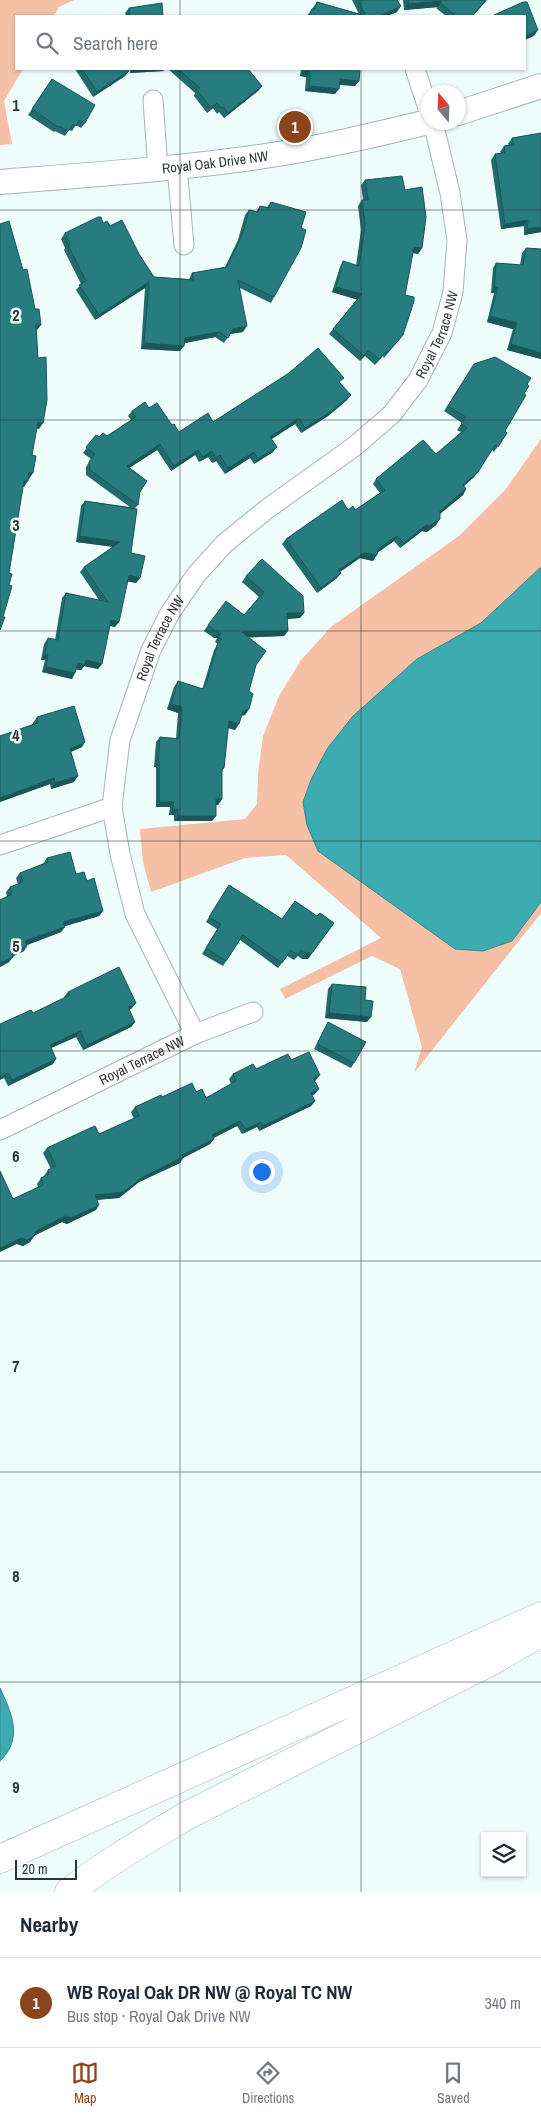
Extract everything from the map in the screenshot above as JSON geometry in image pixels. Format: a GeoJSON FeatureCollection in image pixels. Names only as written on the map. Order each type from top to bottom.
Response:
{"type":"FeatureCollection","features":[{"type":"Feature","properties":{"kind":"highway"},"geometry":{"type":"LineString","coordinates":[[0,1859],[541,1616]]}},
{"type":"Feature","properties":{"kind":"highway"},"geometry":{"type":"LineString","coordinates":[[69,1892],[101,1868],[186,1816],[490,1662],[541,1633]]}},
{"type":"Feature","properties":{"kind":"street"},"geometry":{"type":"LineString","coordinates":[[415,70],[421,87]]}},
{"type":"Feature","properties":{"kind":"street"},"geometry":{"type":"LineString","coordinates":[[466,110],[541,86]]}},
{"type":"Feature","properties":{"kind":"street"},"geometry":{"type":"LineString","coordinates":[[153,100],[184,245]]}},
{"type":"Feature","properties":{"kind":"street","name":"Royal Oak Drive NW"},"geometry":{"type":"LineString","coordinates":[[0,182],[168,168],[266,156],[356,140],[421,124]]}},
{"type":"Feature","properties":{"kind":"street","name":"Royal Terrace NW"},"geometry":{"type":"LineString","coordinates":[[0,1130],[195,1034],[135,914],[120,854],[112,807],[120,740],[151,650],[170,613],[196,575],[224,544],[267,509],[355,446],[392,414],[418,380],[442,333],[453,292],[457,240],[450,193],[436,130]]}},
{"type":"Feature","properties":{"kind":"street"},"geometry":{"type":"LineString","coordinates":[[0,845],[112,807]]}},
{"type":"Feature","properties":{"kind":"street"},"geometry":{"type":"LineString","coordinates":[[195,1034],[252,1012]]}},
{"type":"Feature","properties":{"kind":"shaded area"},"geometry":{"type":"Polygon","coordinates":[[[0,0],[74,0],[59,7],[55,15],[15,15],[15,70],[22,70],[4,101],[12,144],[0,145],[0,0]]]}},
{"type":"Feature","properties":{"kind":"shaded area"},"geometry":{"type":"Polygon","coordinates":[[[541,439],[541,913],[414,1073],[422,1047],[400,969],[372,956],[285,999],[280,989],[381,938],[286,855],[245,858],[151,892],[143,862],[140,829],[245,819],[257,804],[258,773],[263,736],[279,696],[301,660],[332,626],[459,536],[505,490],[541,439]]]}},
{"type":"Feature","properties":{"kind":"water"},"geometry":{"type":"Polygon","coordinates":[[[541,567],[541,902],[512,941],[483,951],[455,949],[318,851],[307,825],[303,802],[311,780],[327,749],[353,716],[417,659],[481,623],[541,567]]]}},
{"type":"Feature","properties":{"kind":"water"},"geometry":{"type":"Polygon","coordinates":[[[0,1688],[11,1716],[13,1734],[12,1743],[0,1761],[0,1688]]]}},
{"type":"Feature","properties":{"kind":"building"},"geometry":{"type":"Polygon","coordinates":[[[358,0],[397,0],[401,6],[382,15],[366,15],[358,0]]]}},
{"type":"Feature","properties":{"kind":"building"},"geometry":{"type":"Polygon","coordinates":[[[408,0],[486,0],[473,15],[455,15],[440,3],[442,1],[408,4],[408,0]]]}},
{"type":"Feature","properties":{"kind":"building"},"geometry":{"type":"Polygon","coordinates":[[[317,2],[362,15],[309,15],[312,9],[315,9],[317,2]]]}},
{"type":"Feature","properties":{"kind":"building"},"geometry":{"type":"Polygon","coordinates":[[[527,2],[538,30],[526,36],[526,15],[494,15],[527,2]]]}},
{"type":"Feature","properties":{"kind":"building"},"geometry":{"type":"Polygon","coordinates":[[[162,3],[163,15],[130,15],[129,8],[162,3]]]}},
{"type":"Feature","properties":{"kind":"building"},"geometry":{"type":"Polygon","coordinates":[[[83,70],[129,71],[97,92],[83,70]]]}},
{"type":"Feature","properties":{"kind":"building"},"geometry":{"type":"Polygon","coordinates":[[[179,70],[249,70],[262,86],[228,113],[217,103],[211,108],[197,90],[200,88],[179,70]]]}},
{"type":"Feature","properties":{"kind":"building"},"geometry":{"type":"Polygon","coordinates":[[[360,70],[359,81],[340,79],[339,89],[309,86],[310,71],[304,71],[360,70]]]}},
{"type":"Feature","properties":{"kind":"building"},"geometry":{"type":"Polygon","coordinates":[[[52,79],[95,105],[85,123],[79,120],[76,126],[73,124],[68,131],[58,127],[32,109],[52,79]]]}},
{"type":"Feature","properties":{"kind":"building"},"geometry":{"type":"Polygon","coordinates":[[[541,133],[541,227],[527,229],[528,220],[505,224],[495,154],[505,153],[504,146],[514,145],[512,138],[541,133]]]}},
{"type":"Feature","properties":{"kind":"building"},"geometry":{"type":"Polygon","coordinates":[[[402,176],[405,190],[422,187],[426,217],[422,248],[414,247],[405,295],[414,297],[414,301],[403,335],[379,359],[368,350],[364,356],[333,329],[362,294],[336,287],[343,261],[359,266],[365,225],[362,200],[368,200],[365,180],[402,176]]]}},
{"type":"Feature","properties":{"kind":"building"},"geometry":{"type":"Polygon","coordinates":[[[271,202],[306,212],[301,228],[306,230],[301,248],[274,297],[238,280],[247,326],[233,329],[228,338],[219,332],[185,338],[184,346],[144,343],[149,282],[99,315],[79,285],[86,281],[68,245],[70,244],[65,233],[98,217],[101,217],[103,223],[107,221],[110,226],[122,220],[139,254],[154,277],[194,280],[192,273],[227,267],[242,235],[249,210],[258,212],[260,206],[269,208],[271,202]]]}},
{"type":"Feature","properties":{"kind":"building"},"geometry":{"type":"Polygon","coordinates":[[[9,221],[23,270],[27,269],[35,309],[39,309],[41,325],[36,325],[38,358],[46,357],[47,400],[43,423],[38,422],[32,455],[36,456],[33,473],[29,472],[28,481],[24,481],[9,573],[12,574],[9,585],[12,586],[0,630],[0,224],[9,221]]]}},
{"type":"Feature","properties":{"kind":"building"},"geometry":{"type":"Polygon","coordinates":[[[526,248],[541,249],[541,353],[511,344],[517,323],[490,316],[498,287],[494,287],[496,263],[523,265],[526,248]]]}},
{"type":"Feature","properties":{"kind":"building"},"geometry":{"type":"Polygon","coordinates":[[[318,348],[344,378],[339,382],[351,395],[332,411],[305,428],[299,418],[270,437],[277,447],[258,459],[254,452],[228,468],[220,455],[216,458],[212,451],[203,457],[198,450],[174,466],[160,444],[127,466],[147,481],[140,492],[138,505],[90,470],[89,462],[95,454],[86,447],[96,435],[99,437],[103,433],[107,436],[136,417],[132,411],[145,402],[149,408],[157,403],[179,432],[208,413],[213,422],[289,373],[318,348]]]}},
{"type":"Feature","properties":{"kind":"building"},"geometry":{"type":"Polygon","coordinates":[[[495,357],[531,378],[524,394],[526,395],[498,447],[495,445],[478,472],[463,485],[466,489],[440,511],[440,519],[430,526],[426,525],[404,543],[397,536],[378,549],[377,555],[364,553],[338,570],[341,573],[321,588],[286,539],[342,500],[348,510],[353,506],[355,510],[385,490],[376,479],[423,440],[436,454],[467,428],[461,424],[466,417],[448,406],[474,364],[495,357]]]}},
{"type":"Feature","properties":{"kind":"building"},"geometry":{"type":"Polygon","coordinates":[[[85,501],[137,509],[131,553],[145,556],[140,578],[129,575],[119,622],[111,620],[102,664],[86,660],[85,665],[78,663],[75,673],[46,667],[48,655],[45,654],[48,638],[58,640],[66,593],[108,602],[84,567],[120,542],[80,536],[85,501]]]}},
{"type":"Feature","properties":{"kind":"building"},"geometry":{"type":"Polygon","coordinates":[[[262,559],[303,596],[304,613],[287,613],[288,631],[242,632],[266,651],[256,665],[249,691],[253,694],[249,709],[243,711],[239,724],[229,721],[224,768],[222,768],[222,799],[216,799],[216,816],[178,816],[178,809],[173,810],[173,802],[159,802],[158,762],[160,737],[179,739],[182,707],[171,704],[178,681],[203,689],[217,645],[222,639],[218,637],[221,633],[218,633],[208,625],[226,601],[244,615],[264,592],[246,576],[262,559]]]}},
{"type":"Feature","properties":{"kind":"building"},"geometry":{"type":"Polygon","coordinates":[[[74,706],[85,742],[70,749],[78,776],[55,783],[54,778],[0,798],[0,736],[38,723],[37,717],[74,706]]]}},
{"type":"Feature","properties":{"kind":"building"},"geometry":{"type":"Polygon","coordinates":[[[70,852],[76,874],[84,872],[87,881],[94,878],[103,911],[63,922],[65,927],[25,941],[27,946],[12,953],[13,957],[0,963],[0,900],[12,894],[10,887],[23,882],[20,873],[48,862],[47,858],[70,852]]]}},
{"type":"Feature","properties":{"kind":"building"},"geometry":{"type":"Polygon","coordinates":[[[229,885],[282,919],[295,901],[317,916],[320,913],[334,923],[312,953],[306,953],[301,950],[298,955],[291,950],[282,963],[243,935],[226,961],[206,948],[221,924],[209,917],[229,885]]]}},
{"type":"Feature","properties":{"kind":"building"},"geometry":{"type":"Polygon","coordinates":[[[119,967],[136,1003],[128,1007],[135,1022],[87,1045],[80,1031],[50,1045],[56,1059],[12,1080],[8,1073],[0,1077],[0,1024],[31,1010],[33,1013],[70,995],[68,992],[119,967]]]}},
{"type":"Feature","properties":{"kind":"building"},"geometry":{"type":"Polygon","coordinates":[[[332,984],[366,987],[365,1000],[373,1001],[371,1017],[329,1013],[332,984]]]}},
{"type":"Feature","properties":{"kind":"building"},"geometry":{"type":"Polygon","coordinates":[[[328,1022],[366,1042],[354,1063],[317,1044],[328,1022]]]}},
{"type":"Feature","properties":{"kind":"building"},"geometry":{"type":"Polygon","coordinates":[[[309,1052],[320,1075],[315,1077],[314,1080],[319,1089],[311,1093],[315,1101],[263,1126],[261,1122],[246,1129],[240,1121],[212,1135],[214,1139],[143,1177],[123,1192],[95,1195],[99,1205],[71,1218],[65,1216],[36,1231],[34,1236],[27,1240],[21,1238],[0,1248],[0,1171],[13,1199],[43,1185],[41,1178],[49,1174],[48,1170],[56,1166],[47,1148],[95,1126],[99,1134],[139,1116],[135,1107],[192,1083],[196,1092],[202,1089],[206,1098],[236,1081],[233,1074],[253,1064],[256,1069],[288,1054],[291,1060],[309,1052]]]}},
{"type":"Feature","properties":{"kind":"place","name":"WB Royal Oak DR NW @ Royal TC NW"},"geometry":{"type":"Point","coordinates":[295,127]}}]}
